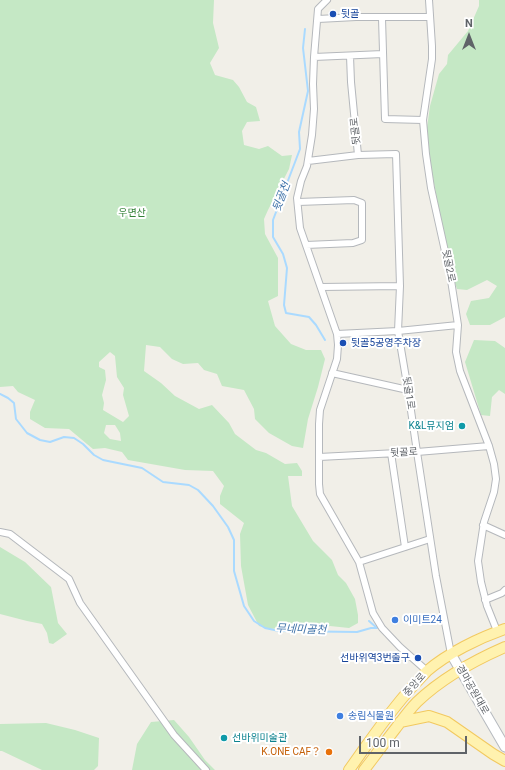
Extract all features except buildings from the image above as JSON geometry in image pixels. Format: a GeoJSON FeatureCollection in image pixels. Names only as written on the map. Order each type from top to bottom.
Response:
{"type":"FeatureCollection","features":[{"type":"Feature","properties":{"kind":"main road","name":"중앙로"},"geometry":{"type":"LineString","coordinates":[[349,770],[391,712],[427,672],[451,654],[501,630]]}},
{"type":"Feature","properties":{"kind":"main road","name":"중앙로"},"geometry":{"type":"LineString","coordinates":[[364,770],[416,703],[459,669],[485,655],[505,647]]}},
{"type":"Feature","properties":{"kind":"main road"},"geometry":{"type":"LineString","coordinates":[[400,722],[429,716],[447,722],[505,761]]}},
{"type":"Feature","properties":{"kind":"street"},"geometry":{"type":"LineString","coordinates":[[327,0],[318,9],[314,57],[314,109],[312,135],[307,166],[301,181],[297,198],[300,228],[337,334],[338,345],[337,359],[320,410],[320,494],[359,562],[373,613],[382,628],[427,672]]}},
{"type":"Feature","properties":{"kind":"street","name":"뒷골2로"},"geometry":{"type":"LineString","coordinates":[[429,0],[432,60],[423,120],[426,154],[450,274],[458,325],[456,352],[460,371],[494,464],[496,479],[494,492],[483,525],[478,561],[485,600],[501,630]]}},
{"type":"Feature","properties":{"kind":"street"},"geometry":{"type":"LineString","coordinates":[[318,19],[356,17],[430,17]]}},
{"type":"Feature","properties":{"kind":"street"},"geometry":{"type":"LineString","coordinates":[[382,18],[385,119],[423,120]]}},
{"type":"Feature","properties":{"kind":"street"},"geometry":{"type":"LineString","coordinates":[[314,57],[383,54]]}},
{"type":"Feature","properties":{"kind":"street","name":"뒷골로"},"geometry":{"type":"LineString","coordinates":[[308,161],[358,155],[350,56]]}},
{"type":"Feature","properties":{"kind":"street","name":"뒷골1로"},"geometry":{"type":"LineString","coordinates":[[358,155],[396,154],[400,286],[398,331],[436,576],[451,654]]}},
{"type":"Feature","properties":{"kind":"street"},"geometry":{"type":"LineString","coordinates":[[298,202],[354,200],[362,203],[362,240],[353,243],[306,245]]}},
{"type":"Feature","properties":{"kind":"street"},"geometry":{"type":"LineString","coordinates":[[321,287],[400,286]]}},
{"type":"Feature","properties":{"kind":"street"},"geometry":{"type":"LineString","coordinates":[[337,334],[398,331],[458,325]]}},
{"type":"Feature","properties":{"kind":"street"},"geometry":{"type":"LineString","coordinates":[[332,373],[408,390]]}},
{"type":"Feature","properties":{"kind":"street","name":"뒷골로"},"geometry":{"type":"LineString","coordinates":[[319,457],[417,452],[488,446]]}},
{"type":"Feature","properties":{"kind":"street"},"geometry":{"type":"LineString","coordinates":[[391,453],[405,547]]}},
{"type":"Feature","properties":{"kind":"street"},"geometry":{"type":"LineString","coordinates":[[483,525],[505,535]]}},
{"type":"Feature","properties":{"kind":"street"},"geometry":{"type":"LineString","coordinates":[[0,532],[10,534],[69,579],[80,603],[174,735],[206,770]]}},
{"type":"Feature","properties":{"kind":"street"},"geometry":{"type":"LineString","coordinates":[[359,562],[430,539]]}},
{"type":"Feature","properties":{"kind":"street"},"geometry":{"type":"LineString","coordinates":[[485,600],[502,593],[505,590]]}},
{"type":"Feature","properties":{"kind":"street","name":"경마공원대로"},"geometry":{"type":"LineString","coordinates":[[451,654],[505,747]]}},
{"type":"Feature","properties":{"kind":"green space","name":"우면산"},"geometry":{"type":"Polygon","coordinates":[[[0,0],[214,0],[213,23],[219,48],[210,63],[215,75],[233,80],[239,87],[247,102],[256,107],[260,121],[247,122],[242,131],[244,145],[259,149],[268,146],[282,156],[292,155],[289,169],[264,219],[265,234],[278,258],[278,296],[268,301],[275,326],[291,344],[306,350],[321,350],[325,359],[308,419],[303,448],[292,446],[269,433],[255,419],[254,409],[244,390],[222,386],[217,374],[204,370],[198,363],[183,364],[172,359],[160,347],[146,345],[144,371],[161,383],[175,396],[199,409],[212,405],[229,423],[235,434],[256,450],[266,453],[285,464],[297,463],[302,471],[302,476],[288,476],[292,506],[313,541],[332,560],[338,575],[346,583],[355,599],[358,623],[349,628],[330,626],[312,632],[282,628],[270,629],[259,626],[248,605],[241,566],[240,534],[244,523],[220,504],[220,496],[224,486],[213,471],[185,470],[128,460],[122,452],[105,448],[93,449],[69,429],[45,428],[30,419],[30,412],[35,400],[18,392],[13,386],[0,387],[0,0]],[[110,352],[99,362],[99,367],[105,370],[106,380],[102,395],[104,403],[103,410],[123,422],[129,416],[123,395],[124,388],[117,377],[115,356],[110,352]],[[106,425],[104,433],[110,439],[121,441],[120,433],[115,425],[106,425]]]}},
{"type":"Feature","properties":{"kind":"green space"},"geometry":{"type":"Polygon","coordinates":[[[479,0],[505,0],[505,317],[490,325],[470,325],[466,314],[471,301],[489,298],[497,286],[487,280],[467,290],[457,289],[450,268],[426,135],[430,106],[439,74],[447,64],[448,55],[468,31],[479,6],[479,0]]]}},
{"type":"Feature","properties":{"kind":"green space"},"geometry":{"type":"Polygon","coordinates":[[[474,340],[495,341],[505,348],[505,394],[499,390],[492,397],[490,416],[481,415],[465,362],[474,340]]]}},
{"type":"Feature","properties":{"kind":"green space"},"geometry":{"type":"Polygon","coordinates":[[[0,547],[25,562],[51,587],[58,623],[67,634],[53,644],[49,643],[47,633],[42,624],[0,614],[0,547]]]}},
{"type":"Feature","properties":{"kind":"green space"},"geometry":{"type":"Polygon","coordinates":[[[174,720],[189,737],[205,760],[215,770],[132,770],[137,744],[151,722],[174,720]]]}},
{"type":"Feature","properties":{"kind":"green space"},"geometry":{"type":"Polygon","coordinates":[[[46,723],[99,738],[98,766],[94,770],[42,770],[0,751],[0,724],[46,723]]]}},
{"type":"Feature","properties":{"kind":"waterway","name":"뒷골천"},"geometry":{"type":"LineString","coordinates":[[305,29],[303,48],[308,91],[299,132],[300,149],[273,220],[273,237],[283,254],[287,268],[284,305],[286,313],[309,317],[325,340]]}},
{"type":"Feature","properties":{"kind":"waterway","name":"무네미골천"},"geometry":{"type":"LineString","coordinates":[[0,394],[14,403],[16,419],[27,433],[40,440],[50,442],[64,437],[74,438],[83,444],[94,455],[103,460],[142,468],[163,482],[189,485],[198,490],[213,506],[228,527],[234,540],[234,571],[244,606],[254,621],[265,628],[279,631],[357,632],[377,628]]}},
{"type":"Feature","properties":{"kind":"waterway","name":"무네미골천"},"geometry":{"type":"LineString","coordinates":[[369,621],[377,628]]}},
{"type":"Feature","properties":{"kind":"place","name":"뒷골"},"geometry":{"type":"Point","coordinates":[333,14]}},
{"type":"Feature","properties":{"kind":"place","name":"뒷골5공영주차장"},"geometry":{"type":"Point","coordinates":[343,343]}},
{"type":"Feature","properties":{"kind":"place","name":"K&L뮤지엄"},"geometry":{"type":"Point","coordinates":[462,426]}},
{"type":"Feature","properties":{"kind":"place","name":"이미트24"},"geometry":{"type":"Point","coordinates":[395,620]}},
{"type":"Feature","properties":{"kind":"place","name":"선바위역3번출구"},"geometry":{"type":"Point","coordinates":[418,658]}},
{"type":"Feature","properties":{"kind":"place","name":"송림식물원"},"geometry":{"type":"Point","coordinates":[340,716]}},
{"type":"Feature","properties":{"kind":"place","name":"선바위미술관"},"geometry":{"type":"Point","coordinates":[224,738]}},
{"type":"Feature","properties":{"kind":"place","name":"K.ONE CAF？"},"geometry":{"type":"Point","coordinates":[329,752]}}]}
